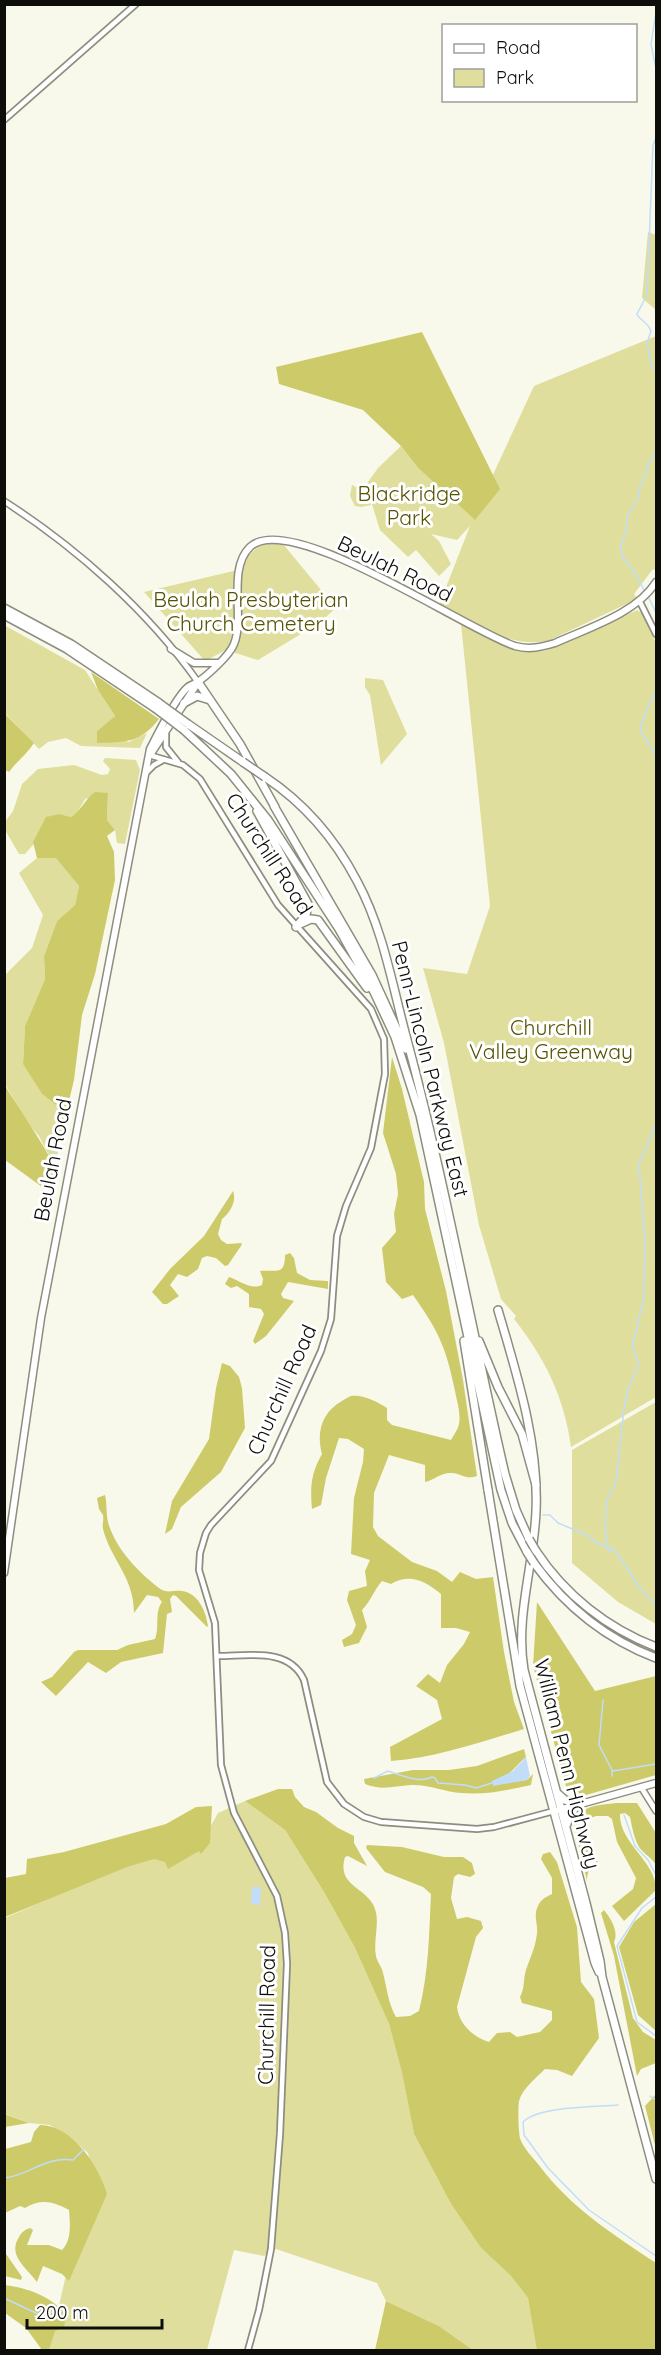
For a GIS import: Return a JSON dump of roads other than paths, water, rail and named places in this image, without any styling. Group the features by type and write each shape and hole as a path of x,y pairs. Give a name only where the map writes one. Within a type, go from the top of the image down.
{"highway":[{"name":"Penn-Lincoln Parkway East","path":"4,608 64,639 186,727 265,777 291,797 316,822 342,855 358,882 378,931 428,1113 509,1487 516,1510 536,1551 558,1580 588,1608 612,1625 654,1646"},
{"name":"Penn-Lincoln Parkway East","path":"4,615 60,644 157,706"},
{"path":"198,682 249,759 339,929"},
{"path":"184,703 197,696 212,702"},
{"name":"Penn-Lincoln Parkway East","path":"186,727 247,792 268,820 339,929 381,1007 400,1053 420,1115 501,1490 512,1523 534,1563 558,1593 590,1622 625,1644 657,1658"},
{"path":"247,792 308,904 306,915 296,927"},
{"path":"274,806 376,982 418,1081"},
{"path":"296,927 311,919 318,920 381,1007"},
{"name":"William Penn Highway","path":"459,1300 466,1360 520,1686 557,1810 595,1963 602,1977"},
{"path":"498,1310 524,1405 536,1485"},
{"path":"476,1336 522,1434 536,1485"},
{"name":"William Penn Highway","path":"536,1485 535,1530 522,1622 521,1646 527,1682 556,1792 557,1810 566,1829 600,1961 602,1977 657,2179"},
{"path":"556,1792 568,1802 578,1804 569,1815 566,1829"}],"main road":[{"path":"4,501 39,524 128,602 198,682"},
{"name":"Beulah Road","path":"149,755 154,751 198,682 231,650 237,637 242,559 249,547 265,540 287,541 325,552 485,632 523,647 542,647 555,643 642,601 657,582"},
{"path":"171,649 197,664 219,663"},
{"name":"Beulah Road","path":"4,1574 40,1318 150,749 164,722 188,687 198,682"},
{"path":"557,1810 657,1783"},
{"path":"641,1787 657,1811"}],"street":[{"path":"4,120 136,4"},
{"path":"642,601 657,634"},
{"path":"166,730 165,741 168,750 183,765"},
{"name":"Churchill Road","path":"149,755 183,765 204,783 263,883 296,927 373,1013 384,1040 385,1074 371,1148 340,1221 336,1246 332,1315 321,1351 271,1461 211,1525 200,1553 199,1570 215,1623 221,1765 234,1813 277,1896 285,1933 287,1964 280,2134 271,2249 259,2310 248,2350"},
{"path":"145,775 154,765 165,759"},
{"path":"218,1656 276,1656 294,1665 303,1680 327,1782 344,1804 364,1817 381,1822 477,1829 494,1827 557,1810"}],"water":[{"path":"526,1757 530,1776 527,1780 493,1786 492,1781 513,1771"},
{"path":"252,1887 261,1887 260,1905 251,1904"}],"waterway":[{"path":"656,12 651,44 656,69"},
{"path":"656,138 653,145 647,295 637,314 651,331 647,343 652,367 656,371"},
{"path":"645,592 635,573 622,556 621,545 626,531 627,517 639,496 639,489 647,467 656,450"},
{"path":"648,596 656,613"},
{"path":"656,690 640,726 656,755"},
{"path":"609,1552 605,1526 607,1500 616,1482 628,1389 639,1364 633,1349 644,1298 645,1244 639,1164 656,1123"},
{"path":"53,1157 61,1134"},
{"path":"543,1515 550,1515 558,1523 587,1535 609,1549"},
{"path":"609,1549 614,1549 639,1587 656,1605"},
{"path":"603,1700 599,1745 612,1770 612,1776"},
{"path":"613,1771 656,1764"},
{"path":"374,1778 388,1771 410,1778 422,1780 432,1777 438,1783 476,1788 492,1783"},
{"path":"624,1815 635,1846 648,1860 656,1875"},
{"path":"656,1897 642,1908 617,1946 637,2022 656,2036"},
{"path":"650,2096 656,2098"},
{"path":"618,2105 568,2108 541,2113 523,2122 524,2135 548,2168 589,2210 656,2256"},
{"path":"4,2178 21,2174 45,2163 73,2160 84,2149"},
{"path":"4,2298 38,2314 62,2311"}],"park label":[{"name":"Blackridge Park","path":"409,506"},
{"name":"Beulah Presbyterian Church Cemetery","path":"251,612"},
{"name":"Churchill Valley Greenway","path":"551,1040"}]}
